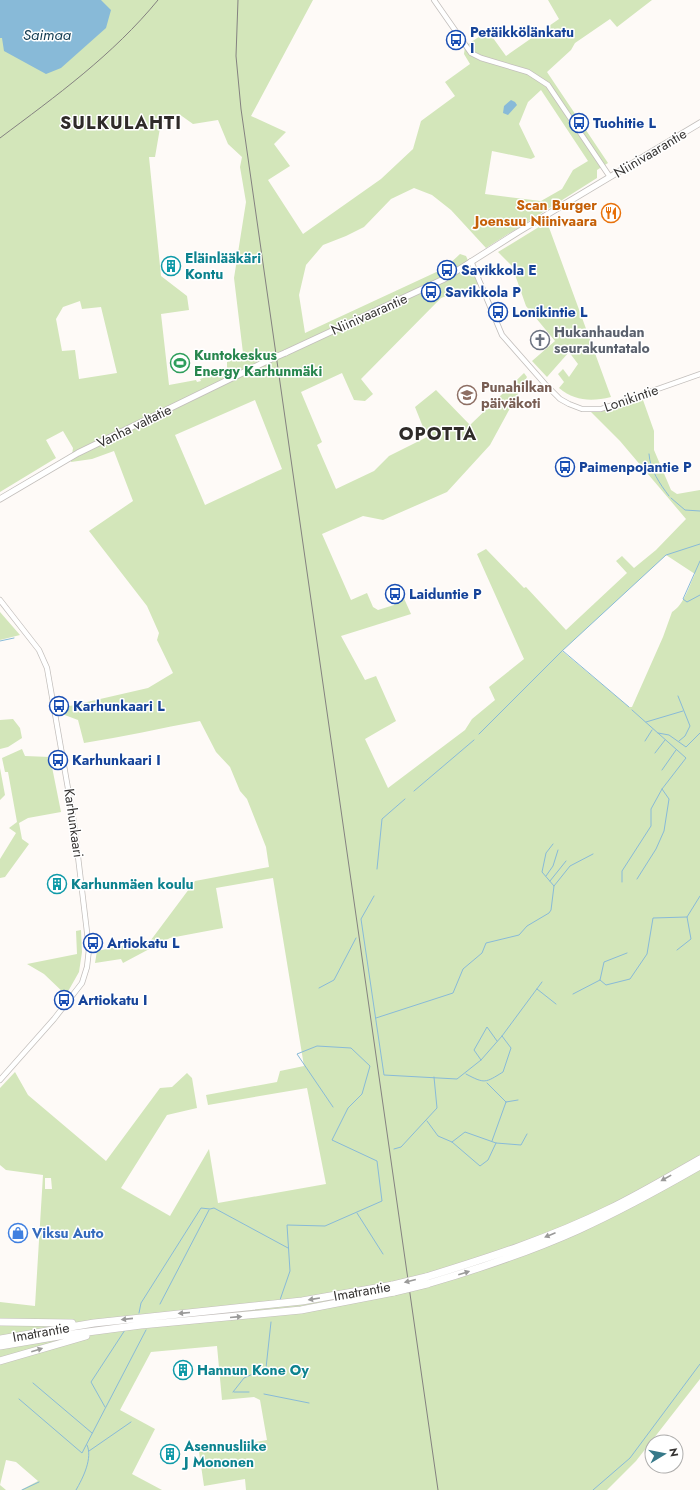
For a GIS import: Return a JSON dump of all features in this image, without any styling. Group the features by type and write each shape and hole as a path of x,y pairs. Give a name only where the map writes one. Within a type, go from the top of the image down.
{"highway":[{"name":"Imatrantie","path":"426,1281 509,1251 576,1224 637,1194 700,1159"},
{"name":"Imatrantie","path":"0,1346 117,1328 301,1310 474,1270 566,1236 640,1200 700,1166"},
{"name":"Imatrantie","path":"0,1339 94,1323 294,1302 394,1289"},
{"path":"0,1322 94,1323"},
{"path":"0,1361 117,1328"}],"main road":[{"name":"Niinivaarantie","path":"285,353 427,288 700,123"},
{"name":"Vanha valtatie","path":"0,499 78,453 285,353"}],"street":[{"path":"435,0 471,53 481,58 528,72 548,85 610,177"},
{"name":"Lonikintie","path":"472,261 505,338 545,384 560,399 569,404 582,409 601,409 700,374"},
{"name":"Karhunkaari","path":"0,600 39,650 49,675 74,822 89,949 87,967 82,984 67,1004 0,1080"}],"green space":[{"path":"39,0 313,0 251,116 286,132 274,144 290,166 268,180 303,234 381,179 413,149 421,121 455,96 445,82 470,64 464,54 465,46 488,31 506,56 559,19 548,0 652,0 617,27 610,19 575,43 571,50 547,72 608,163 597,170 597,178 486,248 451,210 432,195 414,188 391,199 364,227 323,245 306,265 299,295 305,333 445,268 460,254 466,256 479,284 441,298 361,379 373,394 365,401 354,400 342,373 301,392 322,442 317,445 336,489 374,471 389,456 427,437 415,407 436,390 470,425 524,373 527,377 490,445 447,492 383,520 363,516 322,534 351,600 367,593 373,607 378,610 394,605 398,597 402,594 411,614 341,636 365,680 376,676 396,721 365,739 388,788 465,730 472,719 495,700 489,687 524,659 477,554 486,549 524,588 526,587 566,630 627,573 616,561 622,556 634,568 656,550 686,519 620,441 590,411 601,411 643,400 654,431 654,450 671,490 677,494 700,490 700,1379 657,1434 644,1434 644,1451 636,1461 607,1490 246,1490 245,1479 204,1486 199,1452 267,1440 260,1400 254,1397 222,1400 217,1346 151,1352 120,1410 155,1429 132,1474 162,1490 21,1490 38,1481 16,1462 6,1460 0,1485 0,1302 35,1306 43,1175 6,1170 0,1165 0,1088 15,1072 28,1095 106,1161 160,1088 172,1087 187,1073 192,1078 197,1108 167,1115 121,1188 170,1216 209,1149 218,1203 326,1184 307,1088 208,1105 206,1095 277,1082 280,1071 304,1066 273,878 216,888 223,928 170,938 123,963 121,959 95,963 97,951 151,940 195,881 269,867 266,847 247,799 240,791 230,767 216,752 200,721 84,743 78,720 62,714 61,708 148,688 173,673 157,640 159,633 147,606 89,531 133,501 114,451 92,459 71,462 73,448 63,431 46,440 56,458 0,492 0,5","holes":["541,90 588,161 573,170 562,189 541,201 485,194 492,151 531,159 535,157 519,124 528,102","179,114 193,124 218,120 228,144 242,157 240,167 246,202 234,278 243,353 227,362 227,369 200,379 201,381 197,382 196,380 169,385 161,314 189,310 187,296 161,276 149,157 155,157 160,128 167,116","80,301 82,309 101,307 117,373 79,379 75,350 62,351 56,319 63,307","255,400 282,469 205,505 175,435","666,555 695,574 680,605 672,612 663,637 632,707 629,707 562,651","45,1178 51,1178 52,1189 45,1189"]},
{"path":"547,222 611,397 597,400 577,398 559,388 564,382 558,374 563,369 569,377 578,364 569,352 547,377 532,361 555,341 526,306 512,266 498,252"},
{"path":"0,612 20,635 0,640"},
{"path":"13,719 20,728 22,738 8,747 0,749 0,720"},
{"path":"22,749 25,756 50,757 61,812 28,818 19,823 22,839 29,844 5,877 0,878 0,859 16,833 9,828 17,822 8,772 5,772 2,758"},
{"path":"0,768 5,795 0,800"},
{"path":"81,930 82,952 79,972 66,995 44,974 27,964 77,954 76,931"},
{"path":"0,1485 6,1490 0,1490"}],"water":[{"name":"Saimaa","path":"0,0 101,0 111,10 106,28 61,68 46,74 4,51 2,38 0,38"},
{"path":"511,100 517,105 508,115 503,113 504,106"}],"waterway":[{"path":"649,454 653,471 669,496"},
{"path":"671,498 685,510 700,511"},
{"path":"479,734 562,651 666,555 700,544"},
{"path":"700,561 683,599 687,602 700,595"},
{"path":"0,641 14,638"},
{"path":"563,651 629,707"},
{"path":"678,696 690,726 685,736 679,741"},
{"path":"622,882 622,871 651,826 651,809 662,789 686,758 632,710"},
{"path":"646,722 683,711"},
{"path":"645,741 652,730"},
{"path":"658,733 669,735 686,747 700,733"},
{"path":"414,791 474,740"},
{"path":"655,753 665,740"},
{"path":"662,770 676,750"},
{"path":"637,879 656,849 664,831 669,799 662,789"},
{"path":"377,869 382,819 405,799"},
{"path":"376,1018 453,993 463,969 482,953 486,943 519,935 527,926 549,913 551,910 554,886 542,872 546,853 553,844"},
{"path":"546,876 553,866 558,850"},
{"path":"554,886 570,866 593,854"},
{"path":"550,881 566,861"},
{"path":"374,896 361,919 384,1075 457,1079 481,1060 502,1036 542,982"},
{"path":"677,950 691,939 687,917 700,896"},
{"path":"600,980 606,985 630,979 647,954 653,918 687,917"},
{"path":"319,988 334,980 356,938"},
{"path":"573,994 600,980 604,962 627,953"},
{"path":"537,989 556,1004"},
{"path":"481,1060 474,1050 487,1027 497,1041"},
{"path":"466,1074 481,1081 485,1081 503,1072 511,1048 502,1036"},
{"path":"280,1300 290,1271 287,1225 325,1226 382,1201 377,1161 332,1140 348,1108 362,1094 370,1066 351,1048 317,1046 297,1054 333,1107"},
{"path":"394,1149 401,1147 437,1108 434,1077"},
{"path":"487,1083 506,1102"},
{"path":"506,1102 518,1100"},
{"path":"492,1141 506,1102"},
{"path":"427,1121 438,1136 452,1142 480,1166 488,1160 496,1143"},
{"path":"452,1142 465,1132 496,1143 521,1145 527,1134"},
{"path":"139,1313 141,1303 201,1208 214,1208 288,1248"},
{"path":"160,1304 209,1210"},
{"path":"357,1213 383,1254"},
{"path":"233,1392 244,1378 266,1368 271,1322"},
{"path":"105,1407 91,1382 125,1330"},
{"path":"19,1399 82,1453 146,1330"},
{"path":"593,1490 630,1458 700,1364"},
{"path":"33,1383 92,1433"},
{"path":"234,1392 249,1392"},
{"path":"264,1394 309,1403"},
{"path":"89,1451 131,1422"},
{"path":"76,1490 88,1462 89,1450 87,1445"},
{"path":"22,1490 39,1482"}],"railway":[{"path":"0,138 63,90 103,57 141,20 158,0"},
{"path":"238,0 236,56 241,109 438,1490"}],"place":[{"name":"Petäikkölänkatu I","path":"456,40"},
{"name":"Tuohitie L","path":"579,123"},
{"name":"Scan Burger Joensuu Niinivaara","path":"611,213"},
{"name":"Eläinlääkäri Kontu","path":"171,266"},
{"name":"Savikkola E","path":"447,270"},
{"name":"Savikkola P","path":"431,292"},
{"name":"Lonikintie L","path":"498,312"},
{"name":"Hukanhaudan seurakuntatalo","path":"540,340"},
{"name":"Kuntokeskus Energy Karhunmäki","path":"180,363"},
{"name":"Punahilkan päiväkoti","path":"467,395"},
{"name":"Paimenpojantie P","path":"565,467"},
{"name":"Laiduntie P","path":"395,594"},
{"name":"Karhunkaari L","path":"59,706"},
{"name":"Karhunkaari I","path":"58,760"},
{"name":"Karhunmäen koulu","path":"57,884"},
{"name":"Artiokatu L","path":"93,943"},
{"name":"Artiokatu I","path":"64,1000"},
{"name":"Viksu Auto","path":"18,1233"},
{"name":"Hannun Kone Oy","path":"183,1370"},
{"name":"Asennusliike J Mononen","path":"170,1454"}],"district":[{"name":"SULKULAHTI","path":"121,123"},
{"name":"OPOTTA","path":"438,434"}]}
